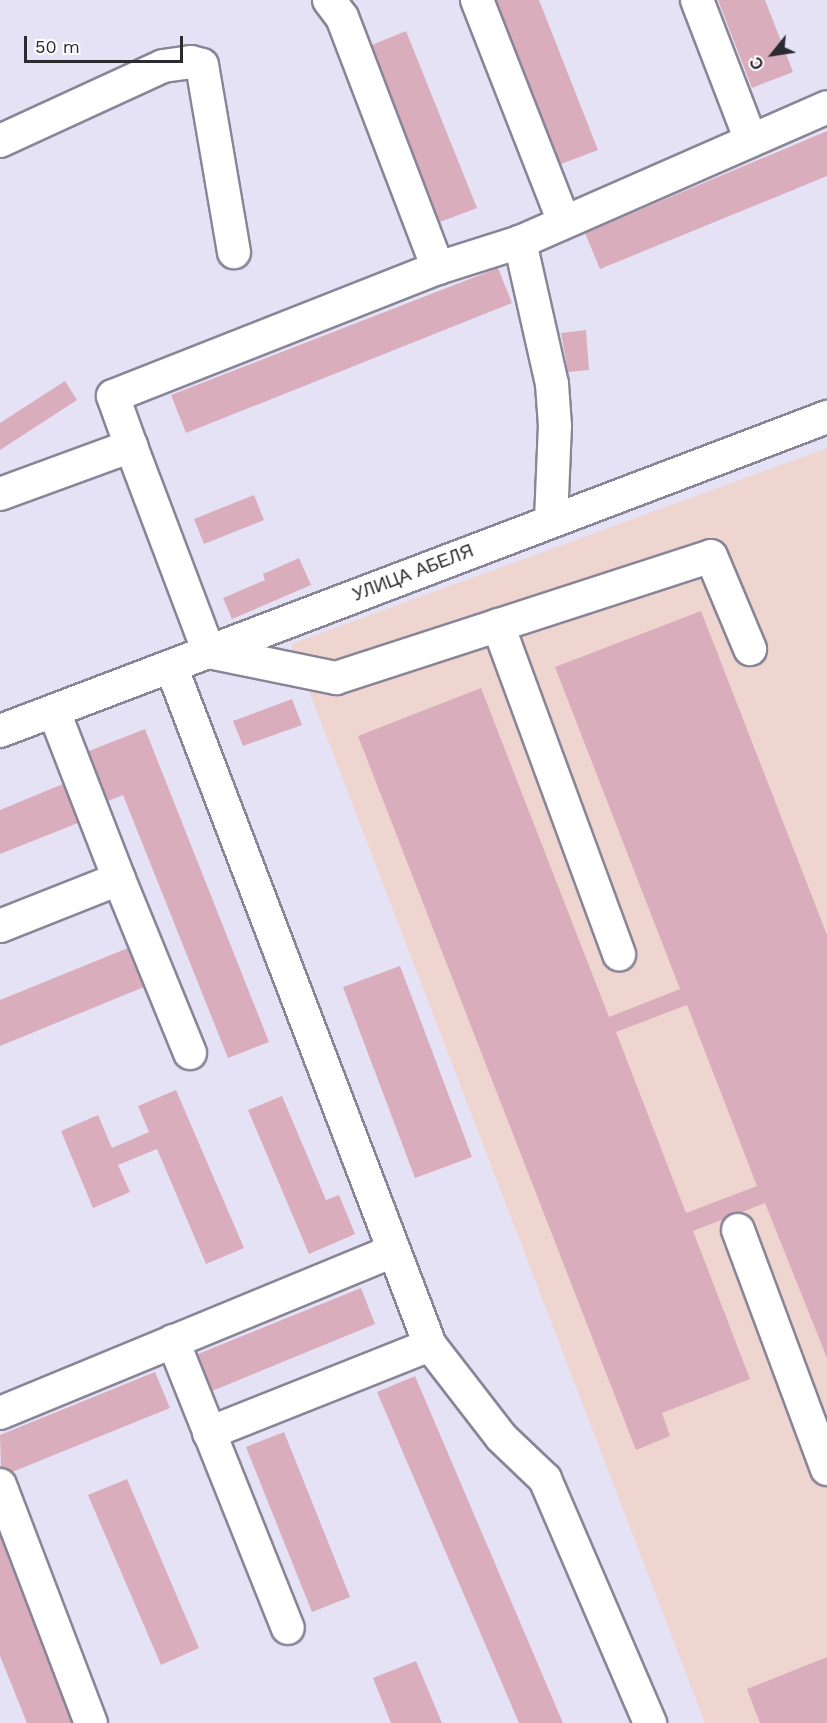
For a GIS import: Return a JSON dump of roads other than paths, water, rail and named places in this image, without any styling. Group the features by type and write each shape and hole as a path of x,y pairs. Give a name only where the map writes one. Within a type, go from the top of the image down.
{"street":[{"path":"329,0 342,17 438,268"},
{"path":"477,0 564,222"},
{"path":"697,0 750,138"},
{"path":"0,141 163,66 191,62 202,65 234,252"},
{"path":"750,649 711,556 336,678 208,652 113,396 438,268 520,242 750,138 827,107"},
{"path":"520,242 552,384 555,426 551,520"},
{"name":"УЛИЦА АБЕЛЯ","path":"0,731 827,417"},
{"path":"0,494 131,446"},
{"path":"498,625 619,954"},
{"path":"171,666 430,1345 501,1437 545,1479 650,1723"},
{"path":"54,711 190,1053"},
{"path":"0,926 119,879"},
{"path":"738,1230 827,1469"},
{"path":"0,1413 394,1251"},
{"path":"173,1341 288,1628"},
{"path":"209,1433 430,1345"},
{"path":"2,1496 91,1723"}]}
